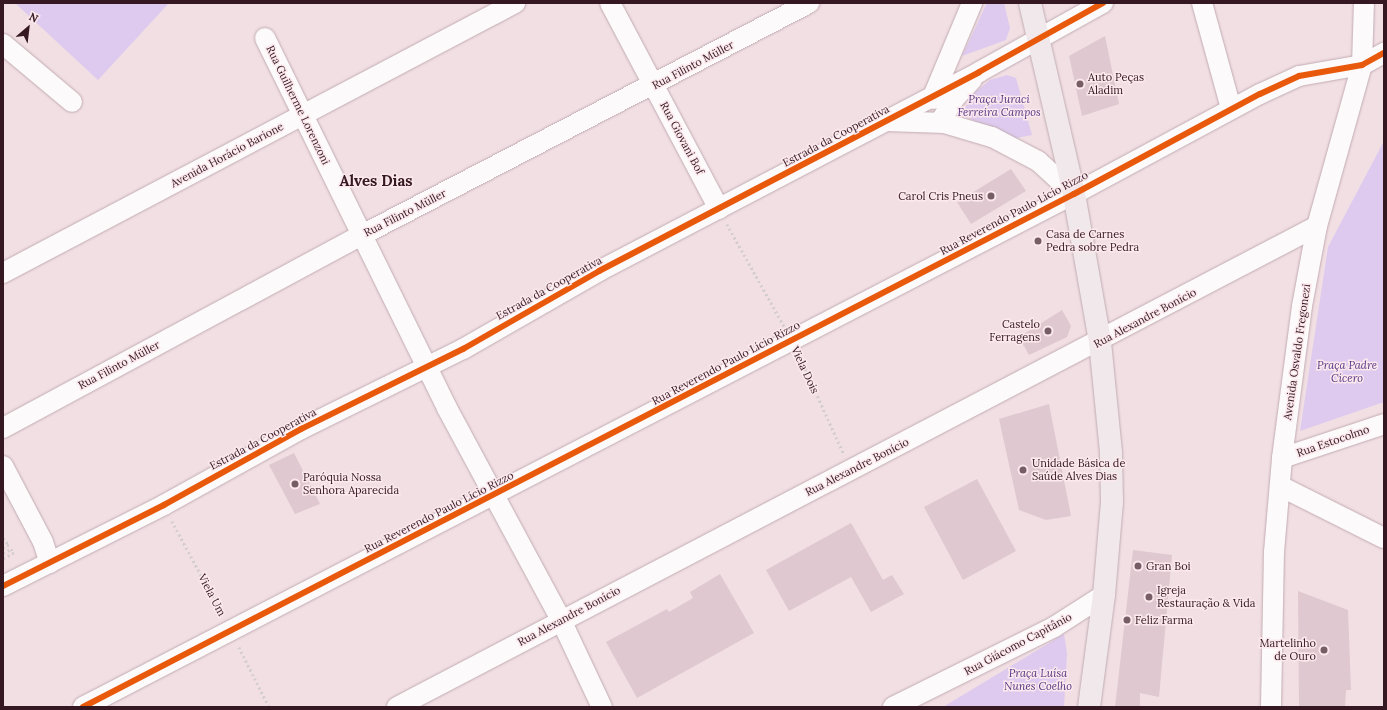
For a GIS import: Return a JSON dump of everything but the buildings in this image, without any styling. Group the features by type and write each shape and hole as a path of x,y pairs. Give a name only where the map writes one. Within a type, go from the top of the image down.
{"main road":[{"path":"1030,3 1074,194 1100,342 1111,453 1112,502 1104,595 1089,707"}],"street":[{"name":"Avenida Horácio Barione","path":"3,273 515,3"},
{"name":"Rua Giovani Bof","path":"610,3 719,209"},
{"name":"Rua Filinto Müller","path":"3,428 362,235 654,86 809,3"},
{"path":"972,3 934,94 936,110 943,121 992,137 1038,161 1074,194"},
{"name":"Estrada da Cooperativa","path":"3,586 164,505 301,429 427,365 887,121 1103,3"},
{"path":"1202,3 1231,108"},
{"name":"Avenida Osvaldo Fregonezi","path":"1271,707 1272,589 1282,458 1302,306 1316,226 1362,65 1364,3"},
{"name":"Rua Guilherme Lorenzoni","path":"265,38 447,408 495,495 560,620 602,707"},
{"path":"3,44 72,102"},
{"name":"Rua Reverendo Paulo Lício Rizzo","path":"83,707 1074,194 1231,108 1299,76 1362,65 1384,53"},
{"name":"Estrada da Cooperativa","path":"887,121 943,121 954,100 979,72"},
{"name":"Rua Alexandre Bonício","path":"397,707 560,620 1100,342 1316,226"},
{"name":"Rua Estocolmo","path":"1282,458 1384,424"},
{"path":"3,466 44,542 50,563"},
{"path":"1280,486 1384,538"},
{"name":"Rua Giácomo Capitânio","path":"893,707 1054,627 1104,595"},
{"path":"919,707 930,689"}],"path":[{"path":"3,538 9,545 3,548"},
{"path":"3,553 11,549 14,554 3,559"}],"green space":[{"path":"15,3 169,3 98,80"},
{"path":"987,3 1004,3 1010,28 1006,40 962,56"},
{"name":"Praça Juraci Ferreira Campos","path":"1007,75 1016,78 1032,135 1008,140 962,114 972,95 990,80"},
{"name":"Praça Padre Cícero","path":"1384,141 1384,402 1300,431 1328,247"},
{"name":"Praça Luísa Nunes Coelho","path":"1064,634 1067,653 1064,707 943,707"}],"cycle path":[{"path":"3,586 164,505 301,429 463,349 599,271 979,72 1103,3"},
{"name":"Viela Dois","path":"83,707 1074,194 1260,94 1299,76 1362,65 1384,53"}],"place":[{"name":"Auto Peças Aladim","path":"1080,84"},
{"name":"Carol Cris Pneus","path":"991,196"},
{"name":"Casa de Carnes Pedra sobre Pedra","path":"1038,241"},
{"name":"Castelo Ferragens","path":"1048,331"},
{"name":"Unidade Básica de Saúde Alves Dias","path":"1023,470"},
{"name":"Paróquia Nossa Senhora Aparecida","path":"295,484"},
{"name":"Gran Boi","path":"1138,566"},
{"name":"Igreja Restauração & Vida","path":"1149,597"},
{"name":"Feliz Farma","path":"1127,620"},
{"name":"Martelinho de Ouro","path":"1324,650"}],"district":[{"name":"Alves Dias","path":"376,181"}]}
